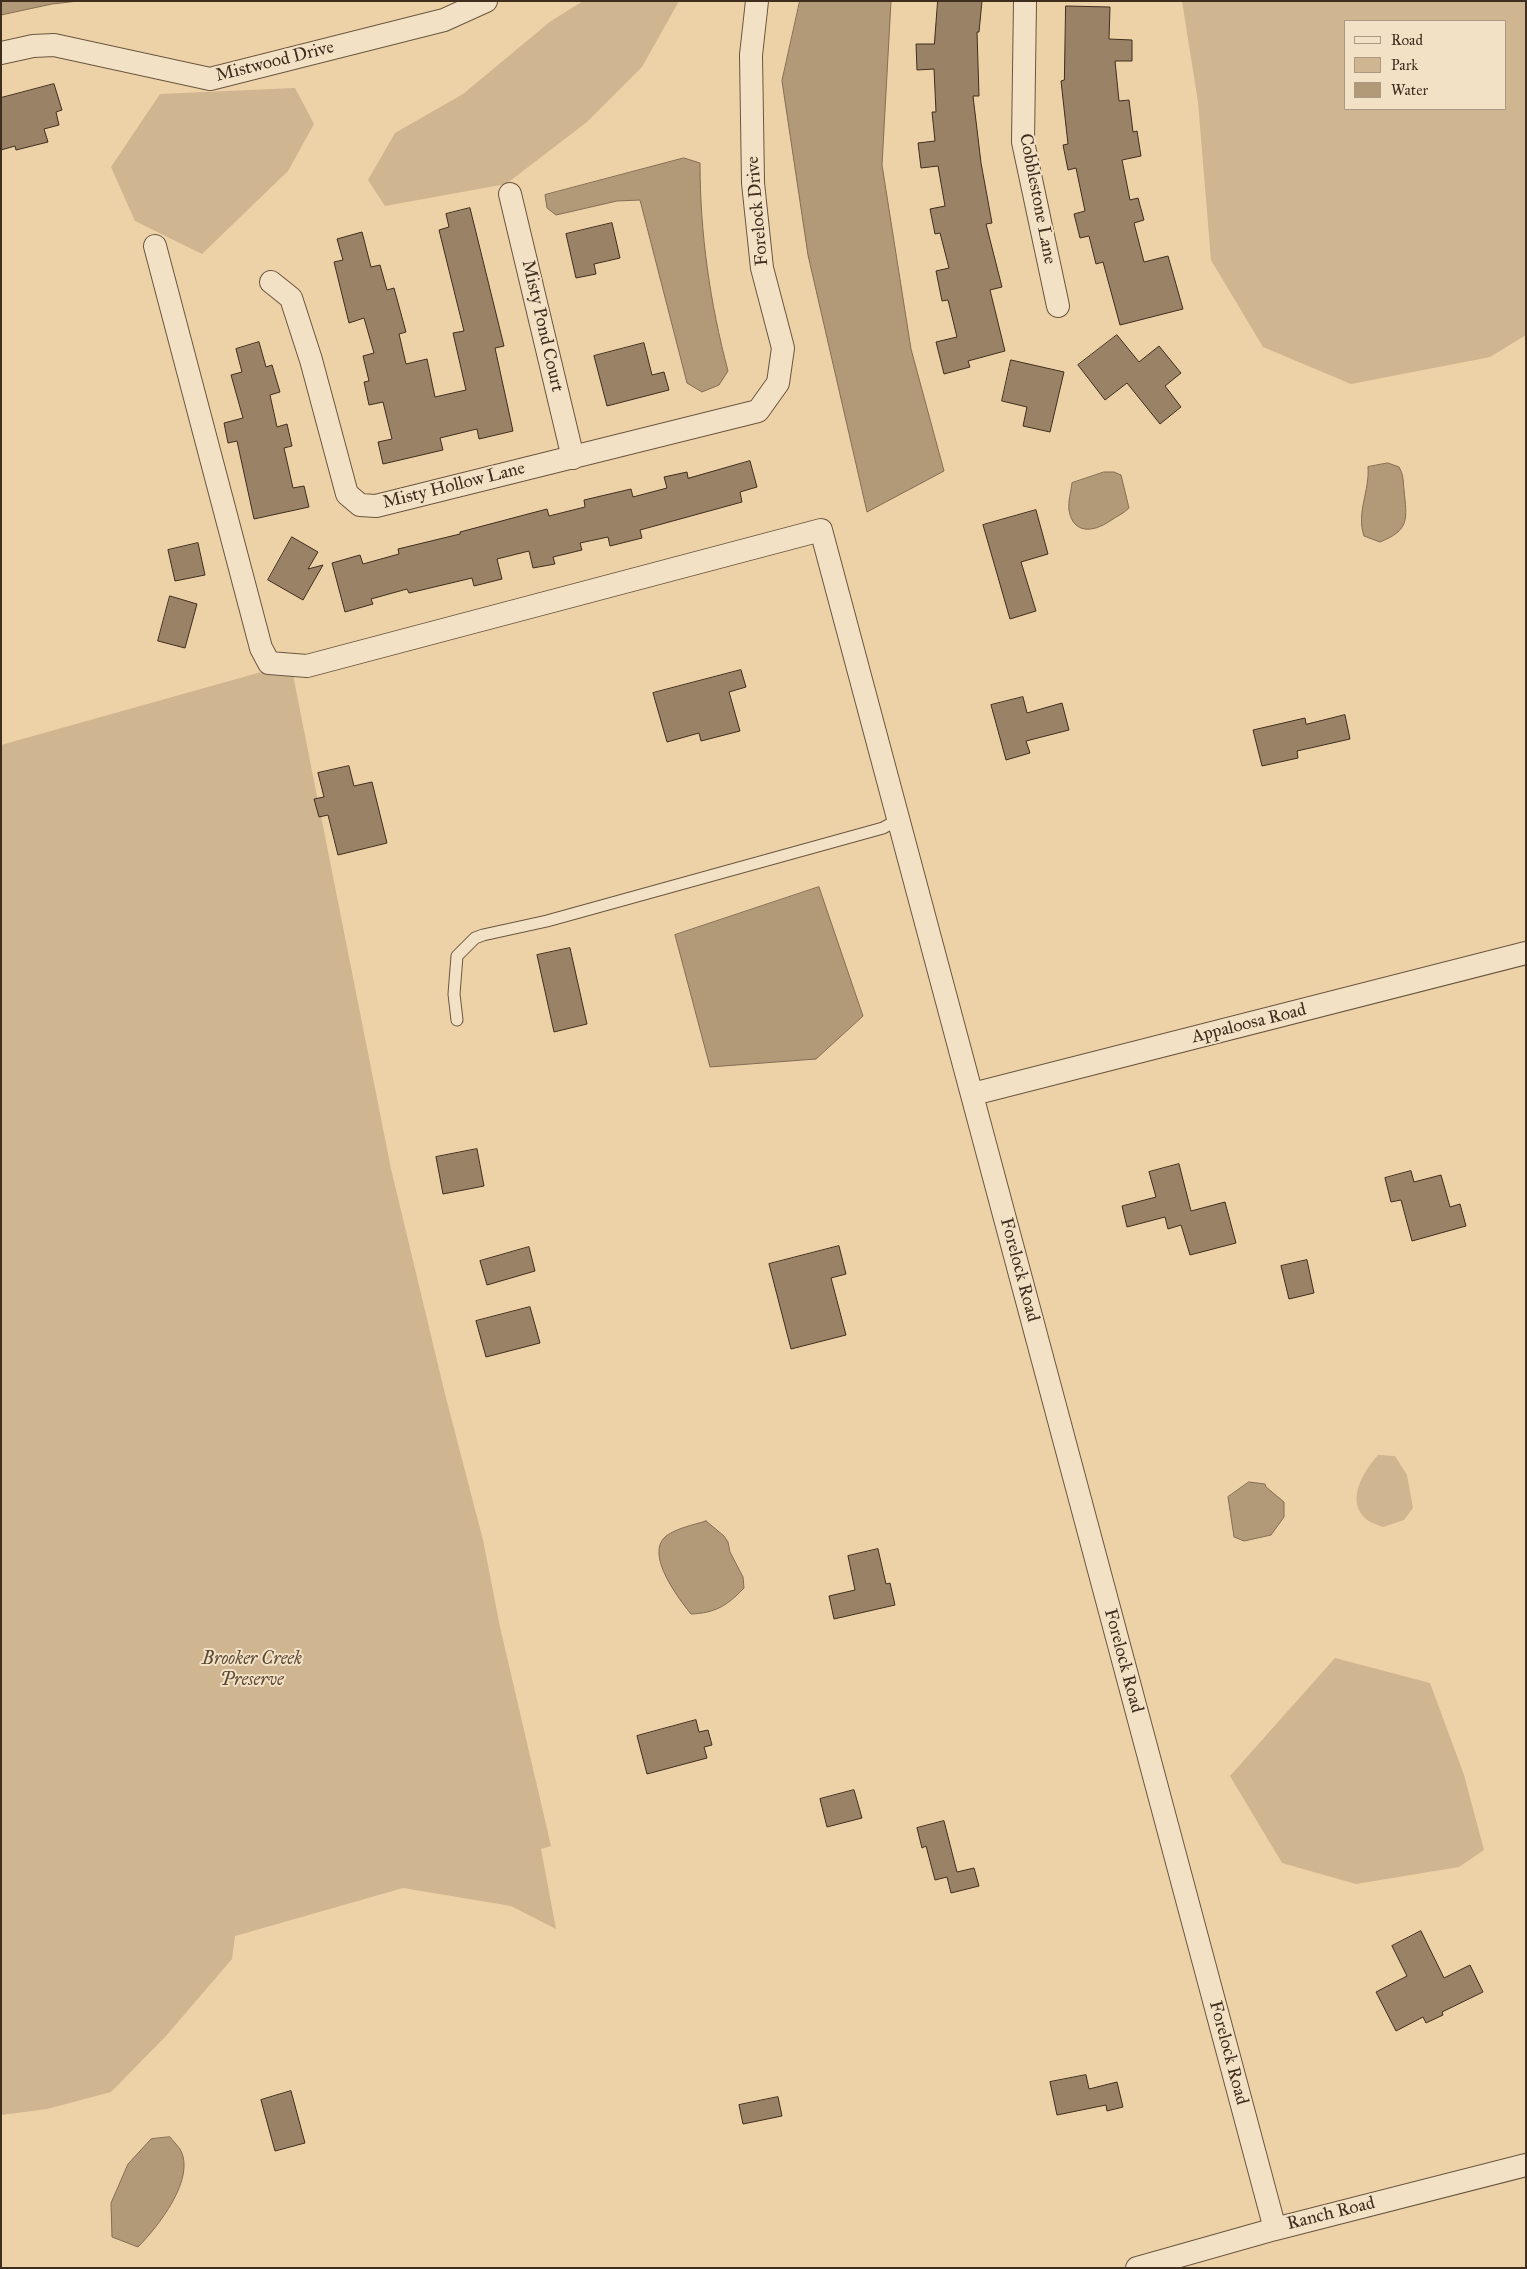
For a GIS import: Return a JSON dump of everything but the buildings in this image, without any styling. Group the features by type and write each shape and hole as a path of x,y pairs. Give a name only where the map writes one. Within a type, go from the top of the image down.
{"street":[{"name":"Mistwood Drive","path":"1,53 33,46 54,45 210,79 444,20 486,1"},
{"name":"Forelock Drive","path":"757,1 751,56 753,183 762,268 783,348 778,383 758,411"},
{"name":"Cobblestone Lane","path":"1025,1 1023,142 1058,306"},
{"name":"Misty Pond Court","path":"510,194 573,458"},
{"name":"Forelock Road","path":"155,246 261,648 269,663 307,666 821,530 1275,2229"},
{"name":"Misty Hollow Lane","path":"271,282 291,298 312,360 347,494 360,505 376,506 758,411"},
{"name":"Appaloosa Road","path":"972,1094 1526,953"},
{"name":"Ranch Road","path":"1137,2268 1275,2229 1526,2165"}],"lane":[{"path":"457,1020 454,994 457,956 475,938 492,932 547,922 883,828 899,819"}],"green space":[{"path":"583,1 679,1 642,67 587,122 506,184 385,206 368,180 395,133 463,94 551,21"},
{"path":"1182,1 1526,1 1526,335 1490,357 1351,384 1263,347 1211,260 1198,102"},
{"path":"295,88 314,124 288,171 202,254 135,221 111,167 160,94"},
{"name":"Brooker Creek Preserve","path":"265,671 293,675 391,1169 445,1394 483,1540 500,1627 551,1846 541,1849 556,1929 511,1906 403,1888 235,1936 232,1959 165,2037 111,2092 47,2109 1,2115 1,745"},
{"path":"1378,1455 1395,1456 1407,1475 1413,1508 1404,1520 1383,1527 1366,1519 1359,1510 1357,1502 1359,1485"},
{"path":"1335,1658 1430,1683 1464,1775 1484,1850 1459,1867 1356,1884 1282,1863 1230,1776"}],"water":[{"path":"1,1 78,1 52,4 1,15"},
{"path":"800,1 891,1 882,165 911,349 944,471 867,512 808,255 782,81"},
{"path":"684,158 700,163 700,189 707,268 716,320 728,371 719,385 702,392 687,383 640,200 617,201 556,215 547,208 545,195"},
{"path":"1388,463 1399,467 1402,473 1406,516 1402,528 1397,533 1380,542 1364,536 1362,510 1368,467"},
{"path":"1104,472 1114,472 1121,475 1129,508 1104,525 1085,529 1075,524 1071,518 1069,500 1072,483"},
{"path":"819,887 863,1016 816,1059 710,1067 675,935"},
{"path":"1249,1482 1265,1484 1284,1502 1284,1517 1271,1535 1244,1541 1234,1537 1228,1497"},
{"path":"706,1521 724,1536 728,1542 730,1552 743,1577 744,1588 732,1600 714,1610 691,1614 672,1587 661,1565 660,1544 666,1536 675,1531"},
{"path":"170,2137 180,2149 184,2161 179,2188 172,2202 155,2228 138,2247 112,2237 111,2203 128,2164 151,2139"}]}
